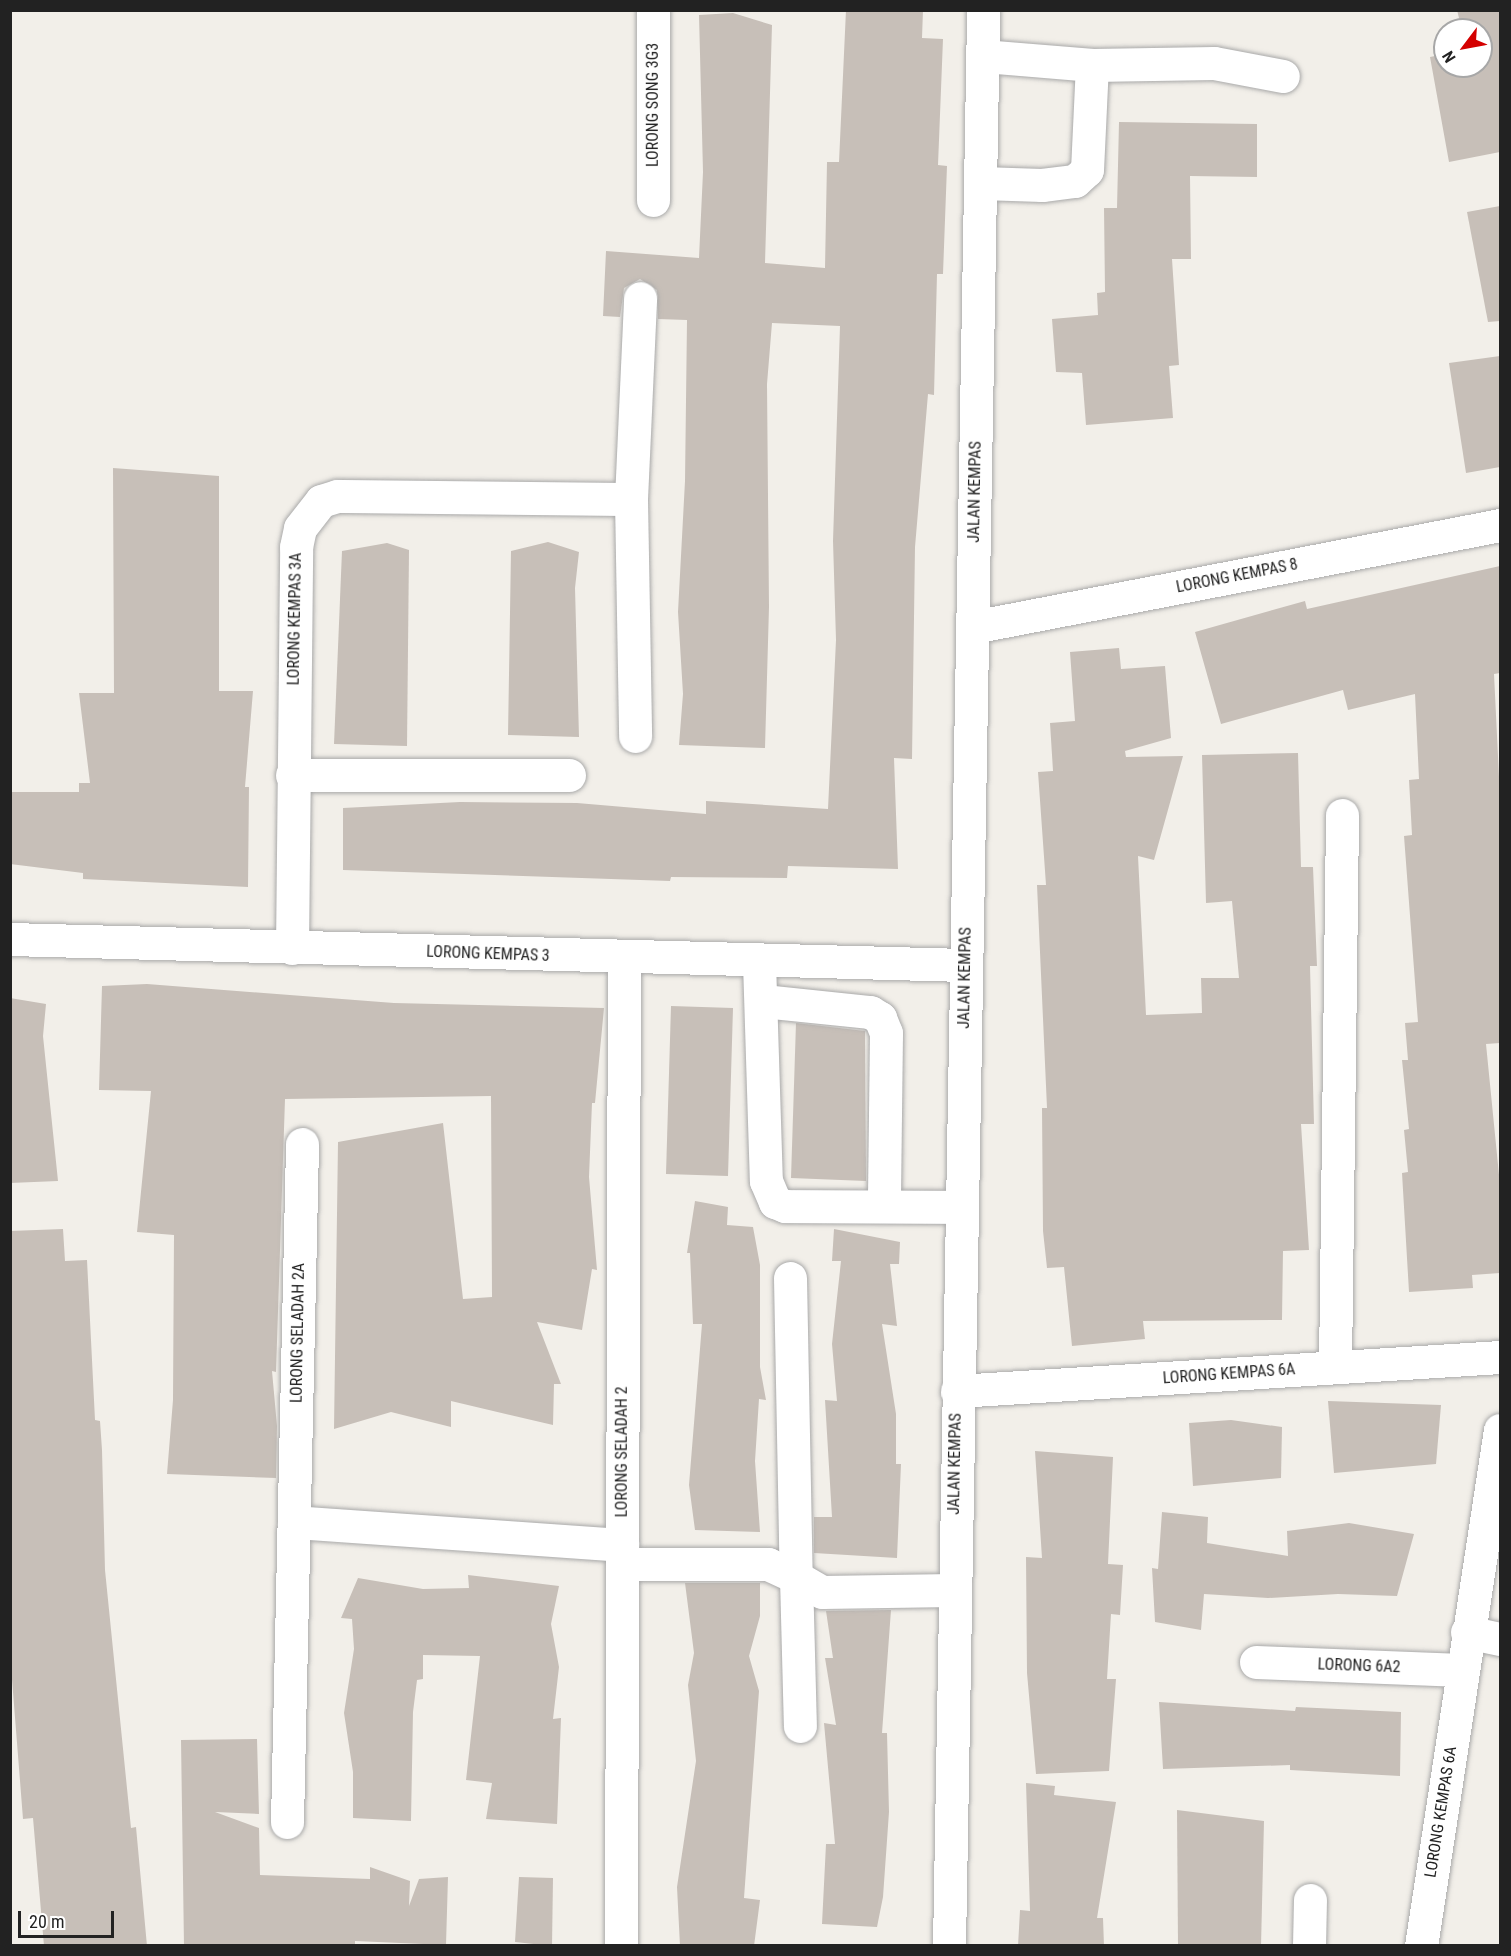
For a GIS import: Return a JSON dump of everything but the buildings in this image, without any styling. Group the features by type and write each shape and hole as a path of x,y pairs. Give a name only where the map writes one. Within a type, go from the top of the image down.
{"street":[{"name":"LORONG SONG 3G3","path":"652,200 653,10"},
{"name":"JALAN KEMPAS","path":"949,1946 953,1590 983,10"},
{"path":"983,56 1092,65 1214,63 1283,76"},
{"path":"981,183 1042,185 1075,181 1087,170 1092,65"},
{"path":"635,736 631,499 640,298"},
{"name":"LORONG KEMPAS 3A","path":"292,948 296,547 300,528 321,501 337,496 416,494 631,499"},
{"name":"LORONG KEMPAS 8","path":"973,627 1500,525"},
{"path":"292,775 569,776"},
{"path":"1335,1367 1342,815"},
{"name":"LORONG KEMPAS 3","path":"10,939 624,959 965,966"},
{"name":"LORONG SELADAH 2","path":"621,1946 624,959"},
{"path":"759,962 763,1001 766,1181 775,1202 785,1206 960,1207"},
{"path":"763,1001 870,1012 880,1018 886,1033 884,1205"},
{"name":"LORONG SELADAH 2A","path":"287,1822 302,1144"},
{"path":"790,1278 800,1726"},
{"name":"LORONG KEMPAS 6A","path":"957,1391 1500,1357"},
{"name":"LORONG KEMPAS 6A","path":"1421,1946 1467,1632 1500,1430"},
{"path":"294,1522 622,1554 768,1564 822,1592 953,1590"},
{"path":"1467,1632 1500,1639"},
{"name":"LORONG 6A2","path":"1256,1662 1462,1670"},
{"path":"1310,1900 1310,1946"}]}
